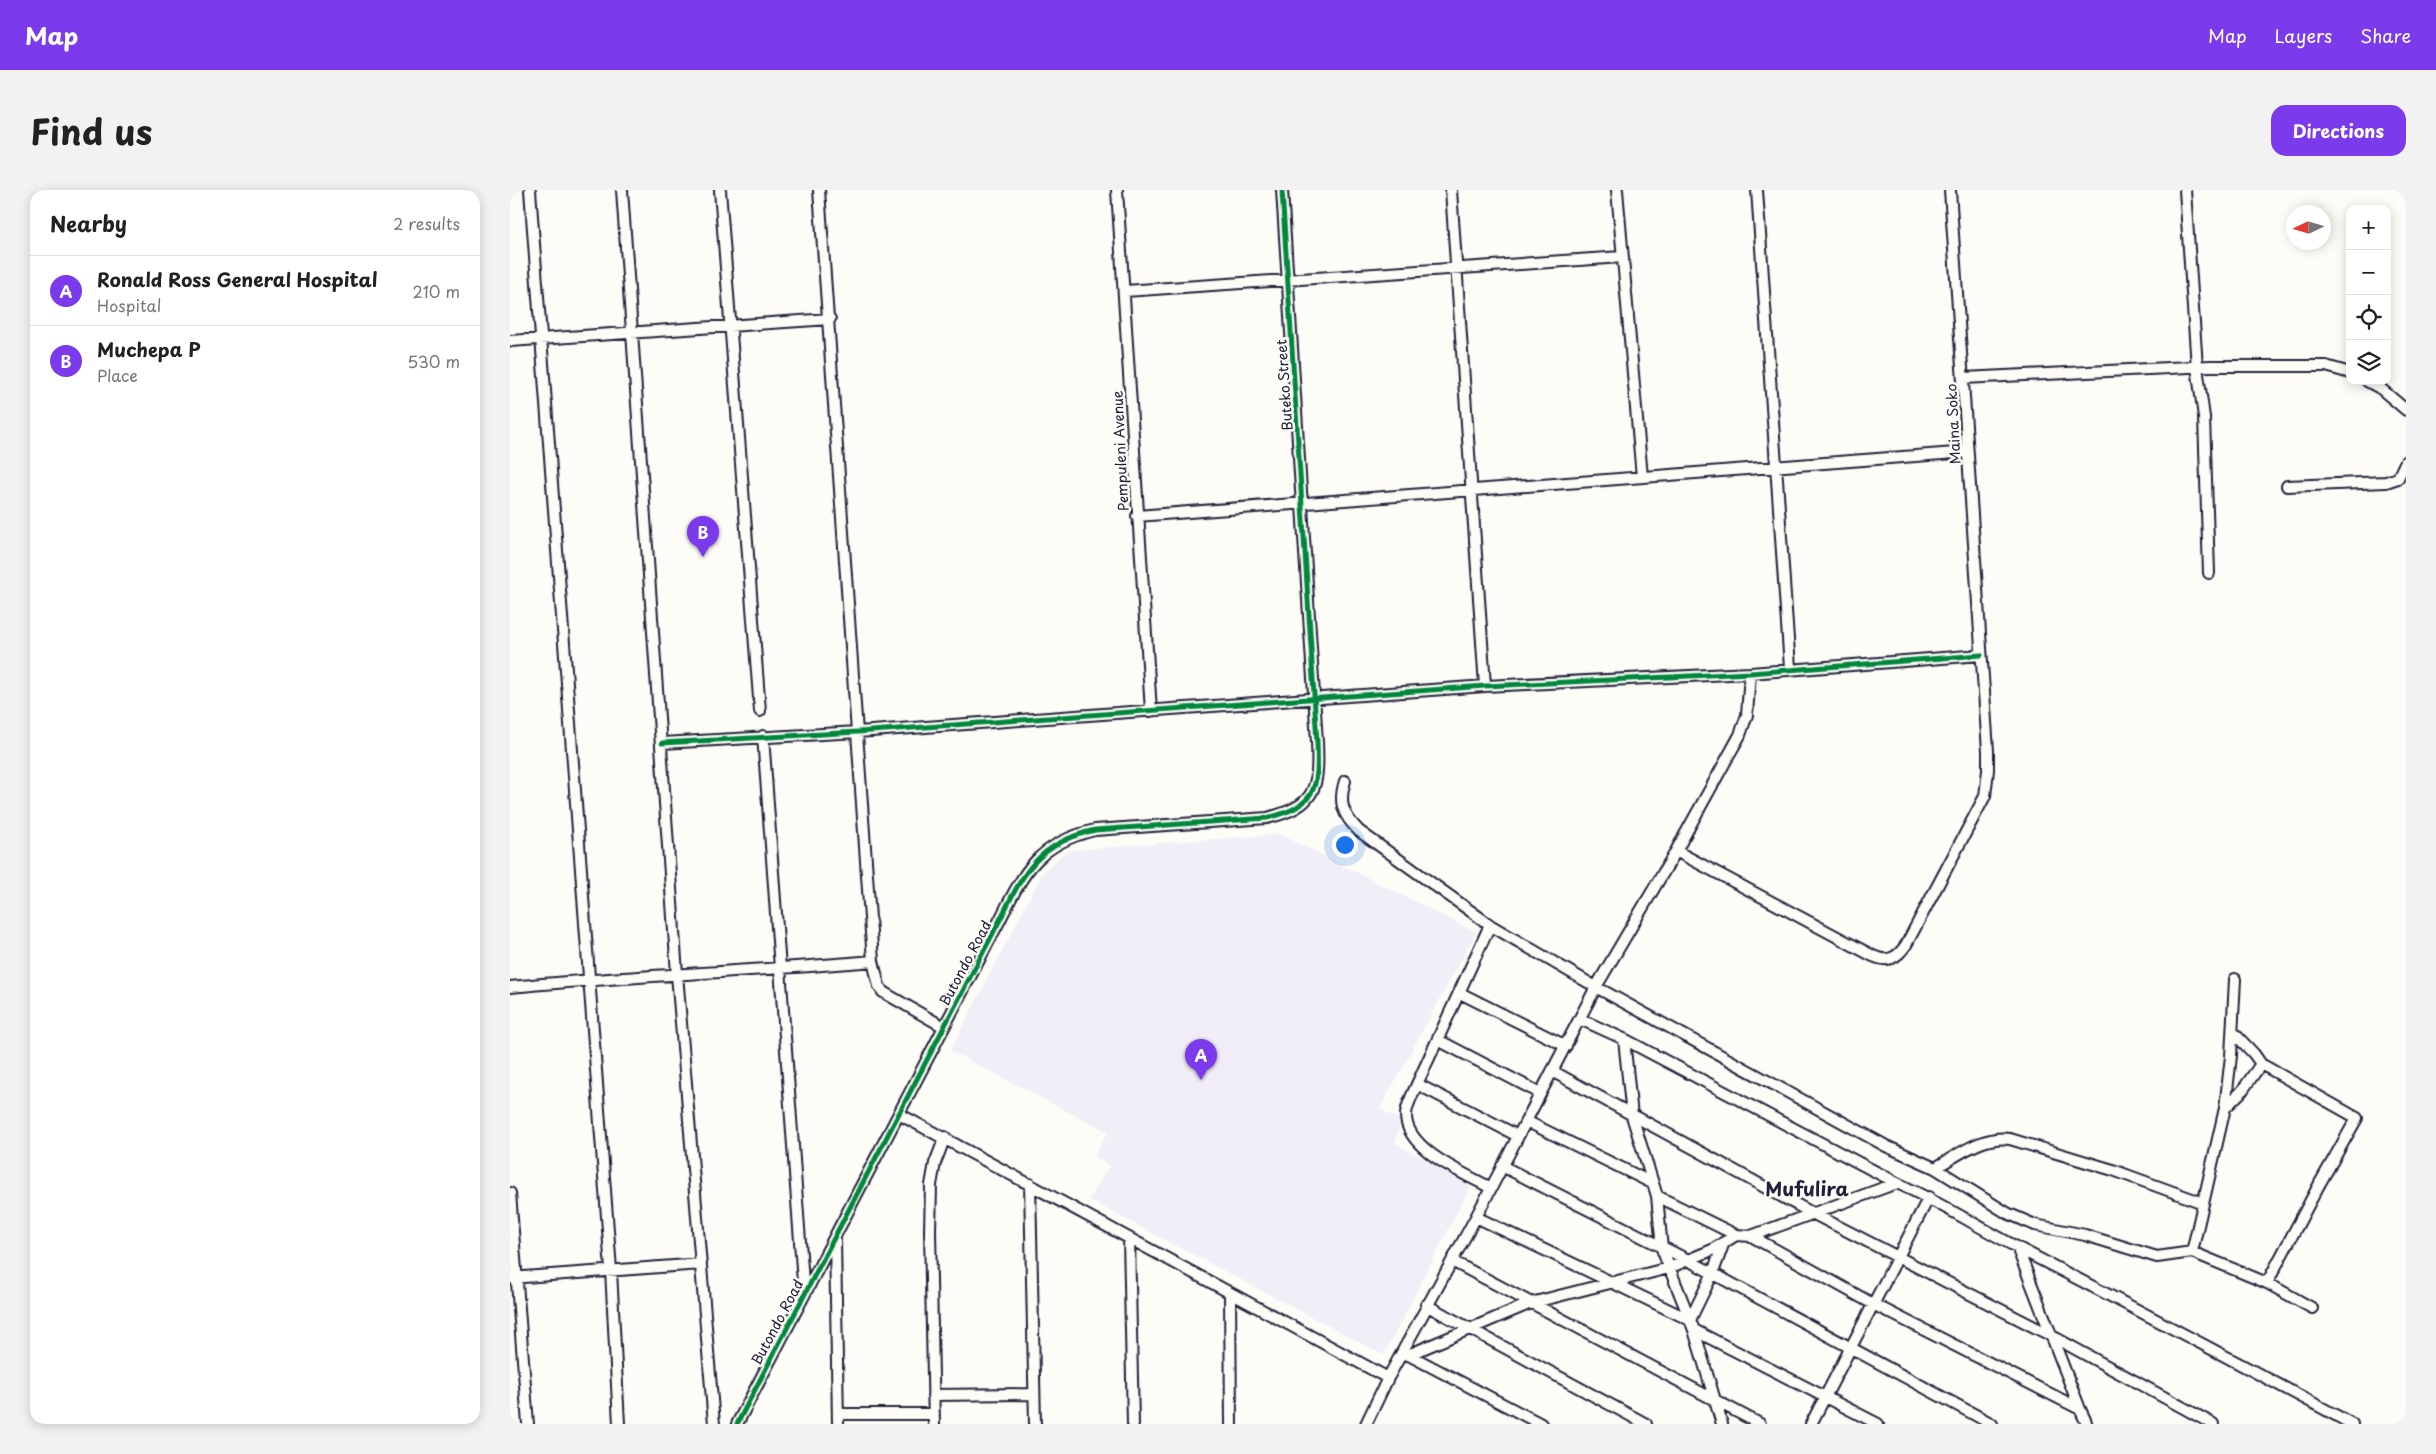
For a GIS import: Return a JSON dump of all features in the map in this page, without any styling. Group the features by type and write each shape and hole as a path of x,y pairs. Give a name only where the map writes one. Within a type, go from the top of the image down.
{"street":[{"path":"530,190 611,1270 619,1424"},
{"path":"622,190 677,974 714,1424"},
{"path":"720,190 760,711"},
{"path":"819,190 830,319 873,961 879,986 883,992 944,1027"},
{"name":"Pempuleni Avenue","path":"1117,190 1151,711"},
{"name":"Buteko Street","path":"1282,190 1304,503 1314,698"},
{"path":"1451,190 1485,686"},
{"path":"1617,190 1642,477"},
{"path":"1757,190 1790,668"},
{"name":"Maina Soko","path":"1676,851 1873,956 1886,960 1892,959 1906,945 1984,796 1988,770 1982,656 1950,190"},
{"path":"2185,190 2197,367 2205,426 2209,573"},
{"path":"1125,291 1289,278 1622,257"},
{"path":"510,341 830,319"},
{"path":"1964,378 2197,367 2326,366 2346,372"},
{"path":"2374,385 2406,410"},
{"path":"1137,516 1968,452"},
{"path":"2288,486 2386,482 2398,478 2406,461"},
{"path":"662,743 858,732 1485,686 1750,673 1790,668 1917,662 1982,656"},
{"path":"1366,1424 1388,1378 1405,1354 1426,1305 1476,1217 1596,987 1676,851 1740,735 1747,716 1750,673"},
{"name":"Butondo Road","path":"737,1424 944,1027 1026,873 1038,857 1059,841 1072,835 1095,830 1267,818 1288,813 1301,806 1312,792 1317,775 1314,698"},
{"path":"763,736 778,969 804,1296"},
{"path":"1345,781 1340,796 1342,810 1366,838 1424,875 1490,925 1596,987 1840,1122 1934,1168 2007,1213 2036,1225 2085,1235 2157,1257 2192,1252 2267,1283 2312,1308"},
{"path":"1490,925 1418,1084 1406,1114 1406,1121 1419,1144 1429,1153 1491,1188"},
{"path":"510,987 589,979 778,969 873,961"},
{"path":"2192,1252 2225,1108 2233,1032 2235,979"},
{"path":"1460,994 1566,1046"},
{"path":"1580,1019 1624,1039 1928,1198 2017,1247 2150,1314 2352,1424"},
{"path":"2233,1032 2254,1054 2260,1064 2357,1118 2267,1283"},
{"path":"1624,1039 1632,1116 1657,1196 1662,1249 1692,1325 1722,1424"},
{"path":"1438,1040 1540,1093"},
{"path":"2225,1108 2242,1091 2260,1064"},
{"path":"1552,1071 1812,1213 2050,1335 2213,1424"},
{"path":"1418,1084 1518,1136"},
{"path":"899,1114 1388,1378"},
{"path":"1526,1121 1652,1184"},
{"path":"1934,1168 1984,1141 1999,1137 2113,1170 2203,1203"},
{"path":"835,1236 838,1419 934,1419 931,1185 935,1163 945,1138"},
{"path":"1502,1166 1662,1249 1688,1260 1712,1275 1992,1424"},
{"path":"1657,1196 1736,1235 1751,1236 1898,1183"},
{"path":"1030,1184 1035,1424"},
{"path":"510,1193 513,1278 528,1424"},
{"path":"1811,1424 1928,1198"},
{"path":"1476,1217 1612,1282 1878,1424"},
{"path":"1405,1354 1531,1303 1669,1268 1736,1235"},
{"path":"1751,1236 1873,1304 2080,1409"},
{"path":"1129,1238 1133,1424"},
{"path":"1692,1325 1724,1242"},
{"path":"2017,1247 2050,1335 2087,1423"},
{"path":"1452,1261 1760,1424"},
{"path":"513,1278 701,1264"},
{"path":"1230,1294 1231,1424"},
{"path":"1426,1305 1554,1376 1646,1424"},
{"path":"1405,1354 1541,1424"},
{"path":"933,1394 1034,1394"}],"shaded area":[{"path":"1280,834 1476,932 1380,1109 1401,1120 1395,1143 1471,1185 1384,1355 1089,1200 1109,1166 1094,1156 1108,1132 950,1051 1043,872 1064,853 1073,850"}],"cycle path":[{"path":"737,1424 1010,900 1029,869 1055,845 1095,830 1267,818 1296,808 1305,801 1315,784 1317,742 1282,190"},
{"path":"662,743 858,732 1485,686 1750,673 1981,655"}],"place":[{"name":"Muchepa P","path":"703,557"},
{"name":"Ronald Ross General Hospital","path":"1201,1080"}],"district":[{"name":"Mufulira","path":"1807,1188"}]}
